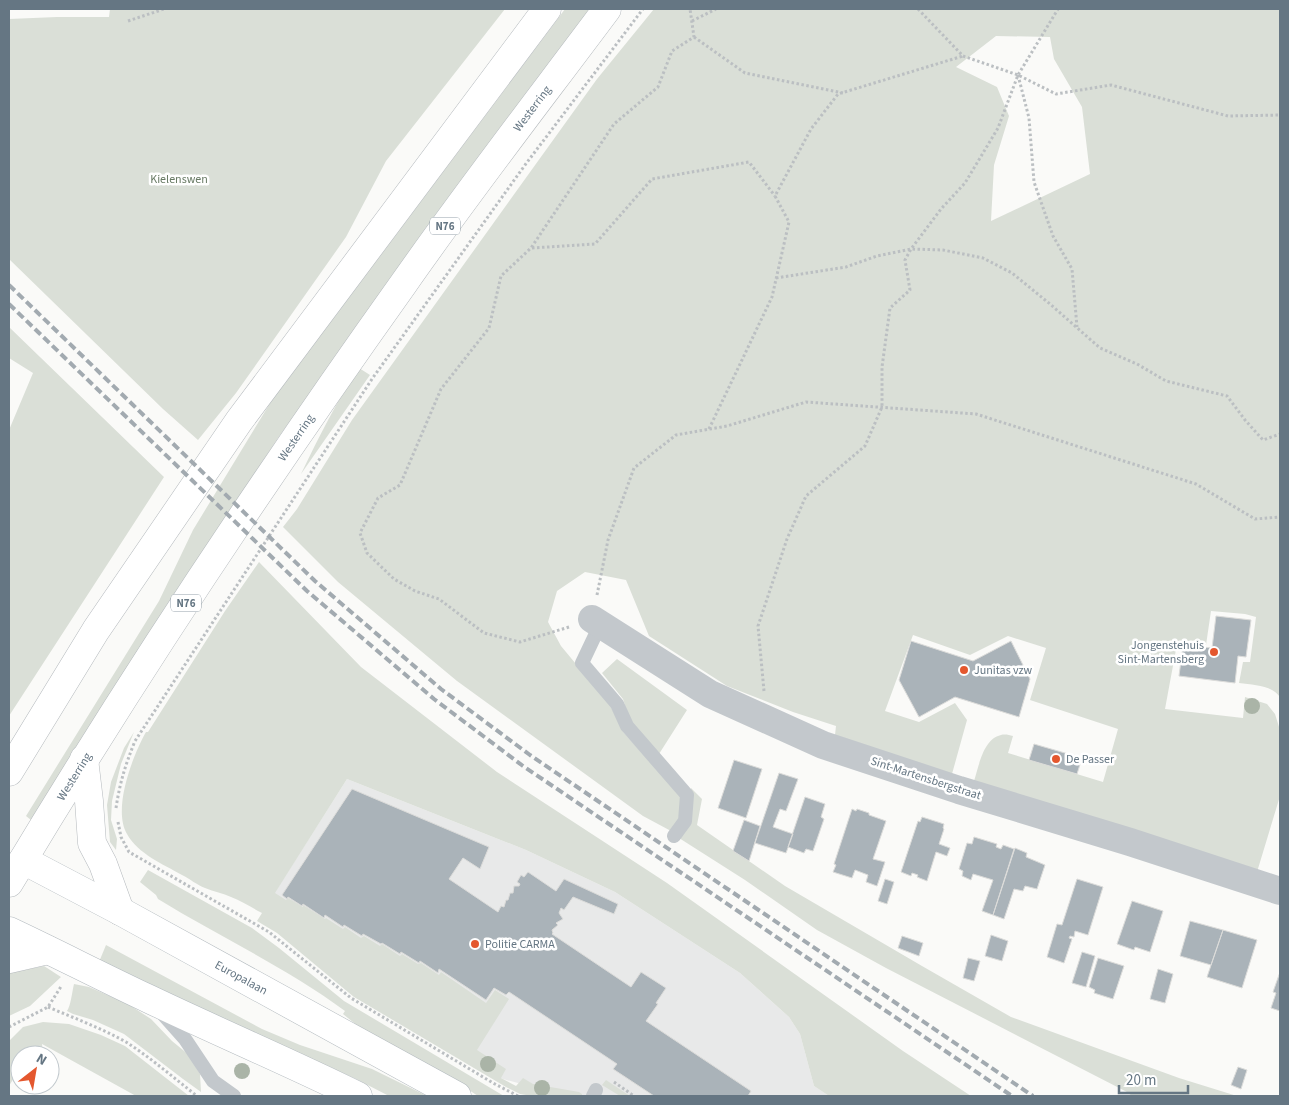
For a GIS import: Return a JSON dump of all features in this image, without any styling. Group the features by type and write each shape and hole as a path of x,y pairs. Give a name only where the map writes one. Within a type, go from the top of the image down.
{"main road":[{"path":"13,760 96,630 239,421 547,9"},
{"name":"Westerring","path":"9,883 84,759 294,440 405,280 607,9"},
{"path":"84,759 92,843 120,911"},
{"name":"Europalaan","path":"23,860 120,911 457,1096"},
{"path":"9,931 148,999 358,1096"},
{"path":"9,959 48,950"}],"street":[{"name":"Sint-Martensbergstraat","path":"596,622 710,694 823,745 1280,891"}],"lane":[{"path":"596,622 582,663 617,704 627,726 687,795 685,822 674,836"},
{"path":"148,999 185,1038 213,1081 230,1095"}],"path":[{"path":"128,21 164,9"},
{"path":"116,813 125,765 135,741 310,472 372,378 525,165 643,9"},
{"path":"690,9 694,37 745,73 844,93"},
{"path":"692,21 716,9"},
{"path":"918,9 963,56 1018,75 1056,94 1111,84 1228,116 1280,116"},
{"path":"767,720 758,626 787,539 806,496 865,446 882,407 882,367 890,308 910,290 905,260 941,209 970,176 998,128 1018,75 1058,9"},
{"path":"559,630 520,642 484,633 439,599 415,591 394,579 366,553 360,533 378,498 400,485 440,389 489,328 501,276 531,248 614,124 658,87 672,51 694,37"},
{"path":"776,196 811,130 838,94 963,56"},
{"path":"1018,75 1029,118 1034,182 1053,236 1072,269 1077,328"},
{"path":"531,248 595,244 652,179 749,162 776,196 789,222 772,297 708,429"},
{"path":"776,278 846,267 877,256 912,249 943,250 983,258 1012,273 1100,348 1137,364 1166,382 1227,396 1263,440 1280,434"},
{"path":"600,579 608,540 634,468 676,435 727,426 806,402 976,414 1196,484 1255,519 1280,517"},
{"path":"118,821 121,837 129,852 268,932 351,998 516,1096"},
{"path":"9,1026 48,1007 62,985"},
{"path":"48,1007 103,1030 140,1051 198,1096"},
{"path":"612,1081 634,1096"}],"shaded area":[{"path":"347,779 526,850 615,892 740,973 789,1017 800,1034 814,1086 829,1096 565,1096 503,1079 423,1031 270,900"}],"green space":[{"name":"Kielenswen","path":"110,9 505,9 386,161 346,237 236,393 198,440 163,409 9,259 9,19 109,17"},
{"path":"565,9 593,9 432,224 278,438 31,820 26,816 159,601 193,530 272,400"},
{"path":"654,9 1280,9 1280,697 1267,688 1239,683 1243,662 1250,662 1256,617 1245,614 1211,611 1206,645 1165,641 1177,644 1165,709 1243,718 1245,697 1267,704 1275,714 1280,730 1280,796 1257,872 974,781 986,747 995,738 1004,735 1013,736 1008,753 1103,782 1118,729 1030,700 1046,648 1008,636 970,655 913,635 885,711 919,722 955,703 967,720 952,774 835,735 836,726 793,712 727,686 649,636 626,580 585,572 557,591 548,622 561,646 610,705 624,733 682,797 679,819 671,831 643,816 457,681 338,582 283,527 297,509 352,420 597,79","holes":["996,36 1050,37 1054,59 1082,107 1090,174 991,221 994,165 1009,116 997,87 956,67"]},
{"path":"9,327 164,477 9,716 9,430 33,373 9,358"},
{"path":"359,368 370,375 301,474 335,407"},
{"path":"259,562 361,667 497,772 667,883 903,1051 971,1096 829,1096 814,1086 800,1034 789,1017 740,973 615,892 526,850 347,779 275,893 286,900 288,898 303,907 303,905 343,929 345,927 361,938 364,936 380,946 382,944 400,956 402,954 418,964 421,963 439,975 441,972 486,1003 495,990 509,999 477,1050 506,1069 501,1078 516,1086 523,1078 533,1084 579,1092 582,1096 532,1096 520,1094 506,1087 354,997 277,933 257,921 262,913 225,894 202,887 144,853 127,834 123,823 123,797 135,754 146,732 148,732 225,611"},
{"path":"617,659 687,710 659,754 630,721 623,699 602,673"},
{"path":"134,732 121,764 112,801 111,820 117,839 116,850 110,842 107,805 111,782 124,748"},
{"path":"691,788 702,799 697,825 785,886 1011,1017 1179,1078 1237,1096 1132,1096 817,930 745,880 679,838 688,822"},
{"path":"148,870 252,928 344,1001 504,1096 478,1096 460,1084 364,1031 343,1014 345,1011 323,995 158,899 156,895 140,882"},
{"path":"106,945 262,1029 300,1045 372,1069 427,1096 389,1096 356,1079 99,962"},
{"path":"44,966 61,977 30,1006 9,1016 9,973"},
{"path":"74,984 89,987 128,1004 151,1019 172,1041 189,1055 200,1074 201,1092 124,1034 67,1011"},
{"path":"43,1022 69,1024 101,1035 125,1046 189,1096 136,1096 60,1054 60,1045 42,1044 10,1045 9,1086 9,1041 23,1027"},
{"path":"606,1080 630,1096 620,1096 602,1085"}],"building":[{"name":"Jongenstehuis Sint-Martensberg","path":"1216,616 1251,620 1246,657 1238,656 1235,683 1179,676 1183,645 1212,648"},
{"name":"Junitas vzw","path":"911,641 973,661 1011,641 1030,679 1019,717 955,697 919,717 899,680"},
{"name":"De Passer","path":"1034,744 1082,758 1077,774 1029,760"},
{"path":"734,760 762,769 746,818 718,808"},
{"path":"779,773 798,779 786,811 780,809 773,827 793,834 786,853 755,843"},
{"name":"Politie CARMA","path":"352,789 489,847 480,869 463,858 449,879 498,912 501,906 504,907 510,893 513,893 514,886 519,886 520,884 517,882 521,875 524,877 528,872 556,891 564,879 618,904 614,914 573,897 564,910 561,908 559,913 563,919 556,923 558,925 552,930 552,934 631,987 641,972 666,988 646,1021 751,1091 748,1096 654,1096 613,1069 617,1064 509,992 506,995 494,988 486,1000 439,969 438,973 420,961 419,963 401,952 400,954 363,934 362,936 344,925 343,927 325,915 324,918 303,904 302,906 288,897 287,899 282,895"},
{"path":"805,797 825,804 821,817 824,819 813,851 806,849 804,853 788,847"},
{"path":"852,809 869,813 869,815 886,821 873,859 885,862 877,886 866,882 868,875 855,870 852,878 833,872"},
{"path":"922,817 944,824 939,844 950,848 947,856 936,852 927,881 917,877 918,875 912,873 911,876 901,872 918,821 920,822"},
{"path":"744,820 760,826 749,861 733,851"},
{"path":"974,837 997,844 996,847 1001,849 1003,845 1014,849 993,915 982,911 993,880 973,874 971,880 962,876 963,871 959,869 967,843 972,844"},
{"path":"1015,848 1027,853 1026,857 1045,865 1037,889 1025,886 1023,891 1014,889 1004,919 993,915"},
{"path":"885,879 894,882 887,904 878,901"},
{"path":"1077,879 1103,887 1088,935 1075,931 1074,937 1070,936 1069,938 1072,939 1064,963 1047,957 1057,924 1062,925"},
{"path":"1132,901 1163,911 1150,952 1135,947 1134,950 1117,944"},
{"path":"1190,921 1223,930 1211,965 1180,956"},
{"path":"1223,930 1257,940 1242,988 1207,977"},
{"path":"991,935 1008,941 1002,961 985,956"},
{"path":"902,936 923,943 919,956 898,948"},
{"path":"1082,952 1095,956 1086,987 1072,983"},
{"path":"968,958 980,961 974,981 963,978"},
{"path":"1098,958 1124,966 1113,999 1094,993 1095,990 1089,987"},
{"path":"1158,969 1173,974 1165,1003 1150,999"},
{"path":"1280,972 1280,1011 1271,1008 1276,993 1273,992"},
{"path":"1238,1067 1247,1070 1241,1089 1231,1085"}],"railway":[{"path":"9,285 315,581 441,689 530,755 1033,1096"},
{"path":"9,304 307,591 434,699 523,766 1012,1096"}],"place":[{"name":"Jongenstehuis Sint-Martensberg","path":"1214,652"},
{"name":"Junitas vzw","path":"964,670"},
{"name":"De Passer","path":"1056,759"},
{"name":"Politie CARMA","path":"475,944"}]}
